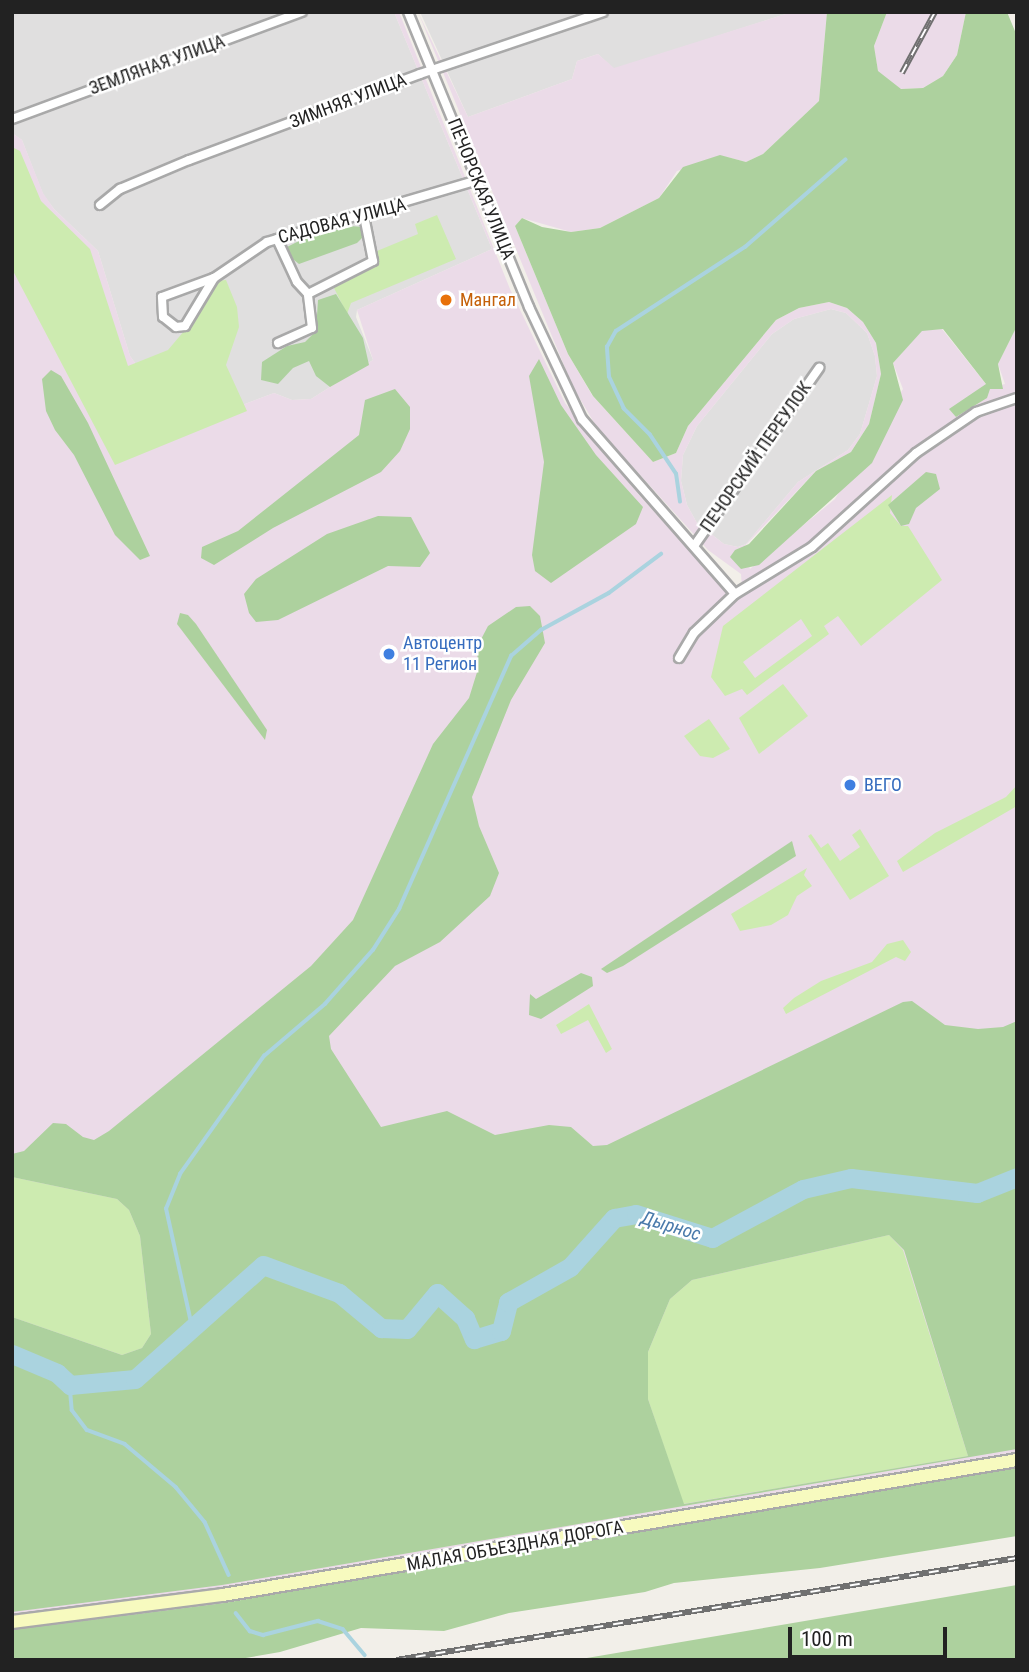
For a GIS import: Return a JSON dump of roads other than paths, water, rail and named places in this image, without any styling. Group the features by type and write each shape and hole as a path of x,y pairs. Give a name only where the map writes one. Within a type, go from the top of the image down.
{"street":[{"name":"ЗЕМЛЯНАЯ УЛИЦА","path":"12,118 302,12"},
{"name":"ПЕЧОРСКАЯ УЛИЦА","path":"408,12 528,307 582,419 739,594"},
{"name":"ЗИМНЯЯ УЛИЦА","path":"100,205 120,189 189,160 603,12"},
{"name":"САДОВАЯ УЛИЦА","path":"214,278 185,326 176,327 163,317 162,297 214,278 277,239 365,216 477,180"},
{"path":"308,294 373,261 365,216"},
{"path":"277,239 298,282 308,294 312,328 278,343"},
{"name":"ПЕЧОРСКИЙ ПЕРЕУЛОК","path":"694,546 819,368"},
{"path":"679,658 694,633 739,594 854,513 916,453 976,412 1017,398"},
{"name":"МАЛАЯ ОБЪЕЗДНАЯ ДОРОГА","path":"12,1622 223,1595 1017,1460"}],"waterway":[{"path":"680,502 676,474 650,435 624,409 609,377 607,347 616,331 745,247 845,160"},
{"path":"192,1327 166,1209 180,1174 264,1056 325,1004 373,950 399,909 511,656 541,630 609,593 661,554"},
{"name":"Дырнос","path":"12,1354 57,1373 70,1385 135,1379 263,1265 339,1293 381,1328 407,1329 437,1293 465,1318 474,1339 501,1331 508,1302 570,1267 614,1218 636,1214 712,1238 803,1189 851,1178 977,1193 1017,1177"},
{"path":"70,1385 72,1410 87,1430 125,1444 176,1487 205,1522 229,1575"},
{"path":"236,1613 250,1631 263,1635 318,1621 343,1629 365,1655"}],"railway":[{"path":"902,73 935,12"},
{"path":"396,1660 1017,1558"}],"place":[{"name":"Мангал","path":"446,300"},
{"name":"Автоцентр 11 Регион","path":"389,654"},
{"name":"ВЕГО","path":"850,785"}]}
